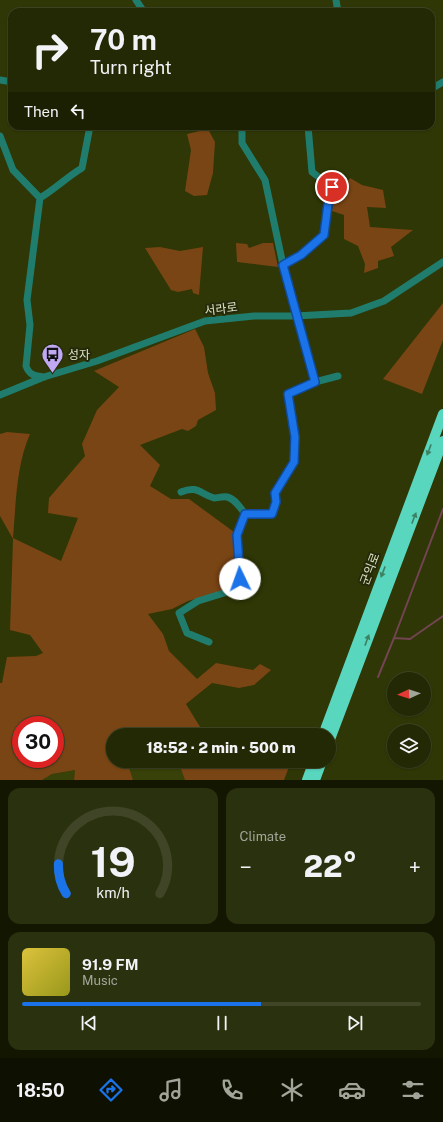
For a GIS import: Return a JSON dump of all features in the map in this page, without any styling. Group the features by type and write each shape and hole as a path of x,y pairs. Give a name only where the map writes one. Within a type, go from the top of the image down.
{"highway":[{"name":"군익로","path":"326,728 443,414"},
{"name":"군익로","path":"334,728 443,441"},
{"path":"307,780 311,768"},
{"path":"315,780 319,768"}],"street":[{"path":"40,198 55,189 64,179 82,168 89,130"},
{"path":"242,130 242,143 265,180 283,265 315,382"},
{"path":"283,265 301,255 324,235 329,196 332,187 312,172 308,130"},
{"path":"0,136 13,170 40,198"},
{"path":"40,198 27,300 30,325 26,366 28,371 34,376 44,377"},
{"name":"서라로","path":"0,396 44,377 97,361 205,321 254,316 296,316 351,312 384,301 443,262"},
{"path":"245,514 272,514 276,502 275,493 294,462 295,437 288,394 315,382 338,376"},
{"path":"182,492 189,488 201,491 214,498 227,497 238,504 245,514"},
{"path":"209,642 187,633 179,613 198,601 234,590 240,579 237,535 245,514"}],"shaded area":[{"path":"209,130 215,142 213,173 207,195 194,196 185,191 191,150 187,134"},
{"path":"350,178 362,185 383,190 386,208 367,207 370,227 413,230 391,247 394,256 378,261 378,268 364,273 365,264 358,246 344,239 344,215 332,211 334,199"},
{"path":"236,243 247,244 249,248 263,243 273,243 278,267 237,262"},
{"path":"160,247 180,251 203,247 199,295 193,293 192,289 178,292 171,290 145,248"},
{"path":"443,303 443,340 422,394 383,379"},
{"path":"195,329 204,347 208,373 215,393 216,410 198,420 196,426 188,431 182,429 140,445 160,465 150,486 171,499 189,499 234,532 235,580 227,590 188,601 172,609 148,614 163,634 169,651 197,679 216,663 253,670 260,664 271,670 254,685 239,688 212,683 186,704 201,728 106,728 106,768 129,768 133,780 74,780 75,770 52,774 42,780 0,780 0,683 2,683 7,657 36,656 43,653 30,635 10,630 13,539 0,516 0,434 7,432 30,434 25,446 19,472 13,538 61,561 78,518 48,513 49,498 85,456 82,444 97,410 119,387 94,371"},
{"path":"129,768 181,768 185,780 133,780"},
{"path":"181,768 289,768 284,780 185,780"},
{"path":"75,770 74,780 42,780 52,774"}],"waterway":[{"path":"394,638 443,509"},
{"path":"378,677 394,638 410,639 443,616"}],"place":[{"name":"성자","path":"53,374"}],"route":[{"path":"240,579 237,535 245,514 272,514 276,502 275,493 294,462 295,437 288,394 315,382 283,265 301,255 324,235 329,196 332,187"}]}
